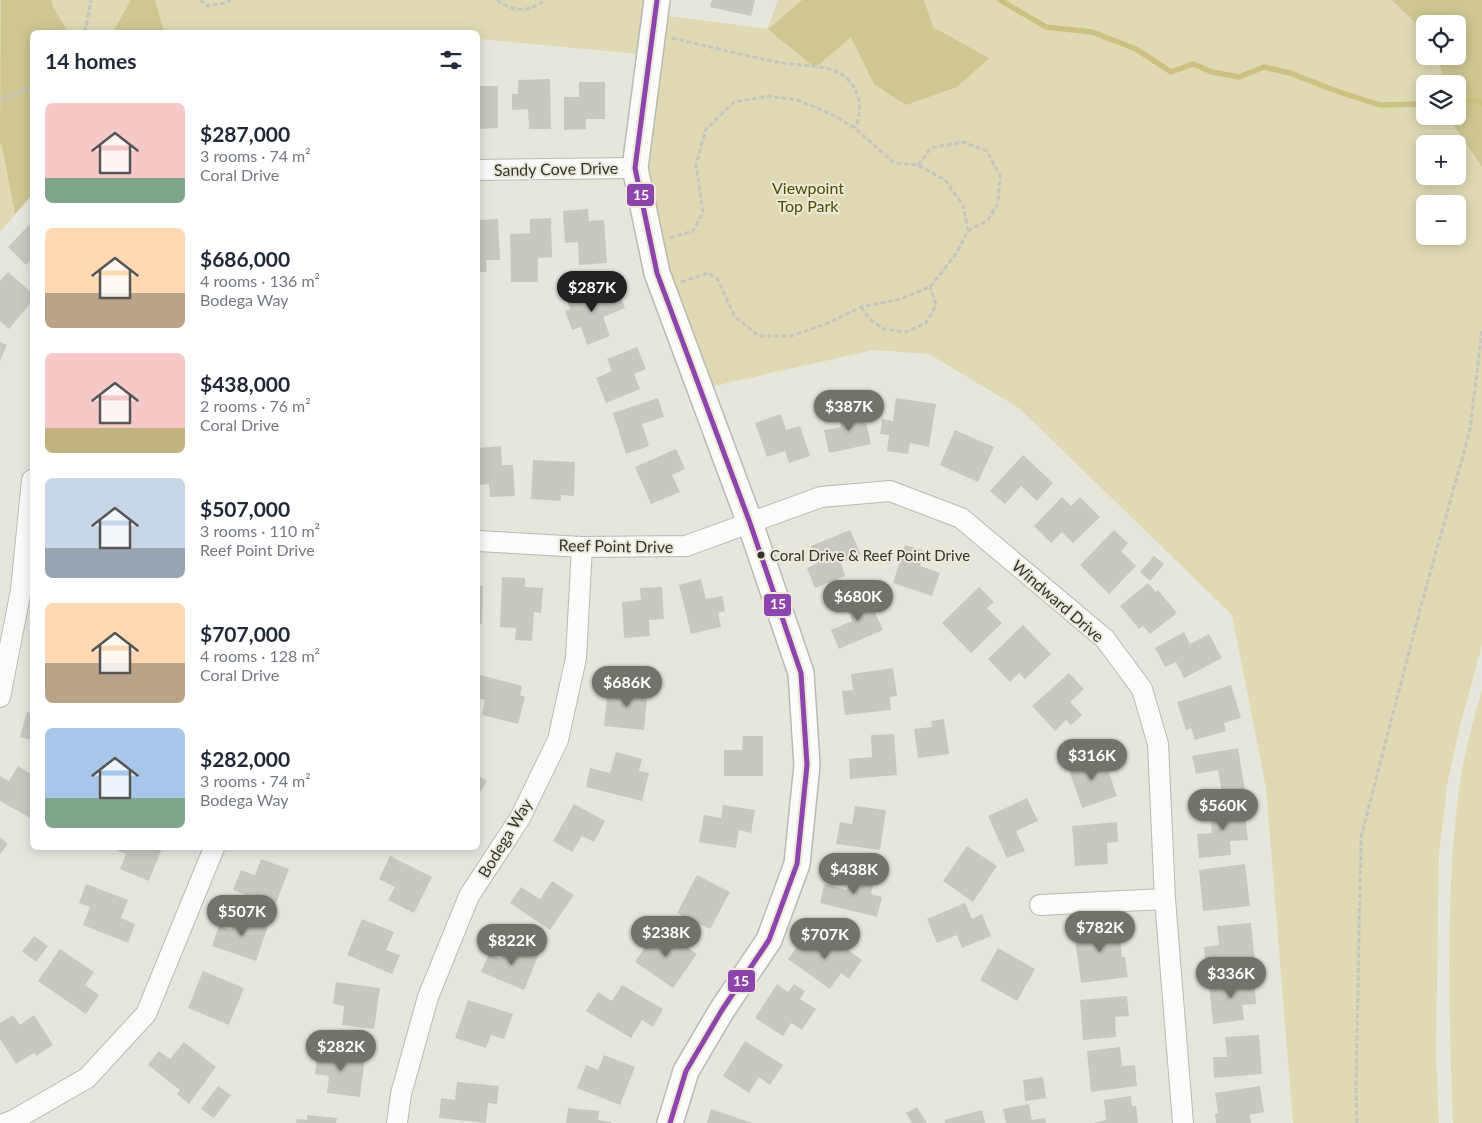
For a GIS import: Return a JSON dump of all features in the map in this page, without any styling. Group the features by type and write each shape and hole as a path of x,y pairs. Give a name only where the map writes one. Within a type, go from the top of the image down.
{"street":[{"path":"657,0 635,168 657,274 750,523 801,673 807,765 797,864 769,940 722,1010 686,1071 670,1123"},
{"name":"Sandy Cove Drive","path":"480,170 635,168"},
{"name":"Windward Drive","path":"750,523 821,497 890,491 961,518 1105,639 1142,689 1158,744 1165,899 1183,1123"},
{"path":"0,698 21,590 30,500"},
{"name":"Reef Point Drive","path":"480,541 582,547 686,546 750,523"},
{"name":"Bodega Way","path":"397,1123 401,1094 428,997 469,896 520,818 558,740 576,658 582,547"},
{"path":"12,1122 88,1078 146,1014 213,850"},
{"path":"1040,905 1165,899"}],"path":[{"path":"85,30 91,0"},
{"path":"200,0 207,6 231,0"},
{"path":"497,0 505,6 516,10 527,10 538,6 545,0"},
{"path":"653,34 779,62 832,70 844,76 860,100 860,117 855,128"},
{"path":"0,100 30,88"},
{"path":"650,243 693,231 703,212 696,165 706,129 734,102 769,96 798,100 831,114 855,128 894,163 918,165 945,180 963,205 968,230"},
{"path":"662,288 708,273 717,278 735,317 759,336 791,336 828,323 861,308 901,299 930,287 956,254 968,230 988,220 998,204 1000,176 987,151 963,142 931,148 918,165"},
{"path":"861,308 870,319 884,329 906,332 926,323 936,305 930,287"},
{"path":"1357,1123 1356,1081 1361,837 1421,606 1470,430 1482,331"}],"green space":[{"name":"Viewpoint Top Park","path":"1,0 657,0 655,14 767,29 778,0 802,0 768,29 907,41 989,58 933,27 924,0 1392,0 1416,24 1416,65 1440,65 1442,75 1416,75 1416,125 1454,125 1460,135 1416,135 1416,185 1466,185 1466,144 1482,167 1482,645 1460,726 1448,780 1439,854 1436,1055 1439,1123 1293,1123 1266,788 1232,615 1019,408 929,354 874,350 700,389 635,168 650,55 480,39 480,30 30,30 30,197 0,232"},
{"path":"1482,690 1482,1123 1453,1123 1449,960 1451,879 1462,770"}],"shaded area":[{"path":"1,0 51,0 54,9 67,30 30,30 30,197 15,214 2,146 0,144"},
{"path":"131,0 155,0 163,30 114,30"},
{"path":"802,0 924,0 933,27 989,58 957,87 906,105 874,84 851,37 815,68 768,29"},
{"path":"1392,0 1482,0 1482,167 1466,144 1466,135 1460,135 1454,125 1466,125 1466,75 1442,75 1440,65 1466,65 1466,15 1416,15 1416,24"}],"building":[{"path":"712,0 755,0 751,16 710,7"},
{"path":"550,79 551,129 529,129 528,109 512,110 512,94 518,94 518,80"},
{"path":"579,82 605,82 605,119 586,119 586,129 564,130 564,97 579,97"},
{"path":"480,86 498,86 498,128 480,129"},
{"path":"588,209 589,221 604,220 607,263 579,265 578,242 565,243 563,211"},
{"path":"551,218 552,257 538,258 538,282 511,282 510,234 530,233 530,219"},
{"path":"498,219 500,260 486,260 487,272 480,272 480,220"},
{"path":"30,224 30,260 26,265 8,247"},
{"path":"8,272 30,291 30,303 9,329 0,321 0,281"},
{"path":"582,286 587,301 618,289 625,308 603,317 610,336 587,345 581,327 572,330 565,311 570,309 564,293"},
{"path":"0,342 7,345 0,361"},
{"path":"637,347 646,369 634,374 640,389 606,403 596,378 612,371 607,359"},
{"path":"658,398 664,417 642,424 649,446 626,454 613,413"},
{"path":"896,398 936,404 929,447 910,443 908,454 887,451 889,435 880,434 882,419 893,421"},
{"path":"863,408 871,444 829,453 824,430 841,427 839,414"},
{"path":"781,414 786,430 800,426 810,456 789,463 785,451 767,457 755,423"},
{"path":"955,430 994,447 978,482 940,465"},
{"path":"501,446 502,465 513,465 515,496 490,497 489,484 480,485 480,448"},
{"path":"676,449 685,469 672,475 680,492 651,504 635,467"},
{"path":"1023,455 1053,483 1037,501 1021,486 1005,504 990,491"},
{"path":"533,460 575,462 574,496 561,495 561,501 531,499"},
{"path":"1062,497 1071,506 1080,497 1100,517 1073,543 1062,532 1051,543 1034,526"},
{"path":"850,530 861,555 841,563 845,576 815,588 807,568 818,563 811,546"},
{"path":"1114,530 1128,543 1121,551 1136,566 1109,594 1080,565"},
{"path":"905,545 925,551 920,566 940,573 932,596 893,583"},
{"path":"1154,556 1164,564 1150,581 1140,572"},
{"path":"502,577 525,578 525,587 543,588 541,613 534,612 532,641 515,640 516,628 500,627"},
{"path":"701,579 706,599 722,596 725,611 718,613 721,627 691,634 679,585"},
{"path":"1148,583 1156,592 1158,590 1177,613 1150,634 1143,626 1139,629 1120,606"},
{"path":"480,586 483,586 482,624 480,624"},
{"path":"662,587 664,619 649,620 650,636 624,638 622,602 641,600 640,588"},
{"path":"979,587 994,602 987,608 1002,623 971,653 942,623"},
{"path":"866,592 883,630 839,649 831,630 852,621 844,601"},
{"path":"1023,625 1051,654 1025,679 1019,673 1010,682 988,659"},
{"path":"1184,632 1190,644 1209,634 1222,658 1184,678 1176,662 1165,667 1155,648"},
{"path":"893,668 897,696 890,697 891,710 845,715 842,691 853,690 851,674"},
{"path":"1069,673 1084,689 1070,702 1082,715 1071,725 1066,720 1055,731 1032,706"},
{"path":"480,675 522,686 520,695 525,697 518,724 482,715 485,700 480,699"},
{"path":"616,685 648,688 644,730 604,726 607,695 614,696"},
{"path":"1231,685 1241,718 1224,723 1226,731 1195,740 1191,728 1186,730 1177,702"},
{"path":"27,712 30,713 30,740 20,737"},
{"path":"944,719 949,754 918,758 914,729 932,727 931,721"},
{"path":"894,734 897,775 850,779 849,759 872,757 871,735"},
{"path":"743,736 763,736 763,776 724,776 724,750 742,750"},
{"path":"1238,748 1245,790 1222,794 1218,770 1196,774 1192,756"},
{"path":"616,752 642,759 639,771 649,773 642,801 586,787 590,768 610,773"},
{"path":"1103,755 1117,796 1082,808 1068,767"},
{"path":"18,766 30,774 30,818 0,801 0,776 9,781"},
{"path":"480,776 487,781 480,793"},
{"path":"1027,798 1038,821 1016,831 1025,851 1007,858 988,816"},
{"path":"574,804 605,821 594,842 582,836 572,852 553,841"},
{"path":"1244,804 1248,840 1230,841 1231,855 1199,858 1197,834 1212,833 1210,807"},
{"path":"723,805 755,810 751,833 739,830 736,848 699,842 704,815 721,818"},
{"path":"855,806 886,810 880,850 836,844 840,822 852,824"},
{"path":"1117,822 1118,842 1107,843 1108,864 1075,866 1072,826"},
{"path":"0,837 8,844 0,854"},
{"path":"967,846 997,866 973,902 943,881"},
{"path":"116,850 161,850 149,881 120,869 126,854"},
{"path":"390,856 432,877 414,913 388,900 395,887 379,879"},
{"path":"261,859 289,869 275,906 233,890 241,870 255,875"},
{"path":"1245,864 1250,906 1203,911 1199,870"},
{"path":"852,869 876,874 871,894 882,897 877,917 820,903 824,884 847,890"},
{"path":"697,875 730,892 710,929 677,913"},
{"path":"552,881 574,895 550,930 510,903 521,887 540,899"},
{"path":"86,884 128,900 121,918 135,924 128,943 83,925 90,907 79,903"},
{"path":"965,903 972,919 982,914 991,936 962,948 957,935 937,943 927,919"},
{"path":"237,913 269,923 256,961 212,946 219,926 231,930"},
{"path":"1113,918 1116,938 1120,938 1122,957 1125,957 1128,977 1081,983 1074,933 1095,930 1094,921"},
{"path":"362,919 394,932 386,950 400,955 392,974 347,955"},
{"path":"1251,923 1255,963 1206,968 1204,947 1219,945 1217,926"},
{"path":"658,928 697,954 673,988 635,962"},
{"path":"820,930 862,960 849,979 841,973 830,989 788,959 800,943 807,949"},
{"path":"34,936 48,946 36,962 22,951"},
{"path":"508,941 539,954 524,990 481,972 489,954 501,959"},
{"path":"998,948 1035,969 1017,1001 980,980"},
{"path":"60,949 94,972 85,985 99,995 86,1014 38,981"},
{"path":"203,971 244,988 229,1025 188,1008"},
{"path":"1254,978 1256,1004 1242,1005 1244,1020 1213,1024 1209,983"},
{"path":"336,982 380,988 374,1029 342,1025 344,1006 333,1004"},
{"path":"777,984 788,992 794,984 805,991 800,999 816,1009 802,1030 791,1023 783,1036 755,1018"},
{"path":"622,985 663,1009 653,1027 642,1020 631,1038 586,1011 598,992 612,1001"},
{"path":"1127,996 1129,1016 1115,1017 1116,1037 1083,1040 1080,1000"},
{"path":"468,1000 513,1014 504,1039 491,1035 486,1048 455,1038"},
{"path":"13,1015 20,1025 34,1015 53,1045 36,1056 34,1053 16,1064 0,1039 0,1023"},
{"path":"1259,1035 1262,1074 1214,1078 1213,1057 1227,1057 1225,1037"},
{"path":"745,1041 783,1065 770,1085 759,1077 749,1093 723,1076"},
{"path":"184,1042 216,1067 189,1104 177,1094 180,1090 148,1065 159,1051 170,1059"},
{"path":"1120,1047 1122,1066 1135,1065 1137,1086 1091,1092 1087,1051"},
{"path":"318,1050 365,1056 360,1097 327,1093 329,1076 315,1074"},
{"path":"604,1055 635,1067 620,1105 577,1088 586,1065 598,1070"},
{"path":"1043,1077 1046,1098 1025,1101 1023,1080"},
{"path":"457,1082 499,1086 497,1104 488,1103 486,1123 439,1118 441,1098 455,1100"},
{"path":"218,1086 231,1095 214,1118 201,1109"},
{"path":"1260,1086 1264,1112 1250,1115 1251,1123 1216,1123 1215,1114 1218,1113 1215,1093"},
{"path":"1131,1096 1132,1106 1136,1106 1138,1123 1093,1123 1106,1120 1104,1100"},
{"path":"1029,1104 1032,1120 1045,1118 1046,1123 1006,1123 1003,1109"},
{"path":"917,1107 927,1123 912,1123 906,1113"},
{"path":"568,1108 599,1111 598,1120 611,1123 566,1123"},
{"path":"711,1109 752,1123 707,1123"},
{"path":"982,1110 985,1123 945,1123 944,1120"},
{"path":"307,1115 337,1118 336,1123 296,1123 297,1119 307,1120"}],"waterway":[{"path":"1000,0 1046,27 1092,32 1136,49 1171,72 1193,64 1212,72 1239,77 1264,67 1290,73 1380,105 1416,104"},
{"path":"1466,101 1476,100 1482,103"}],"transit line":[{"name":"15","path":"657,0 635,168 657,273 750,523 801,673 807,765 797,864 769,940 722,1010 686,1071 670,1123"}],"place":[{"name":"Coral Drive & Reef Point Drive","path":"761,555"}]}
